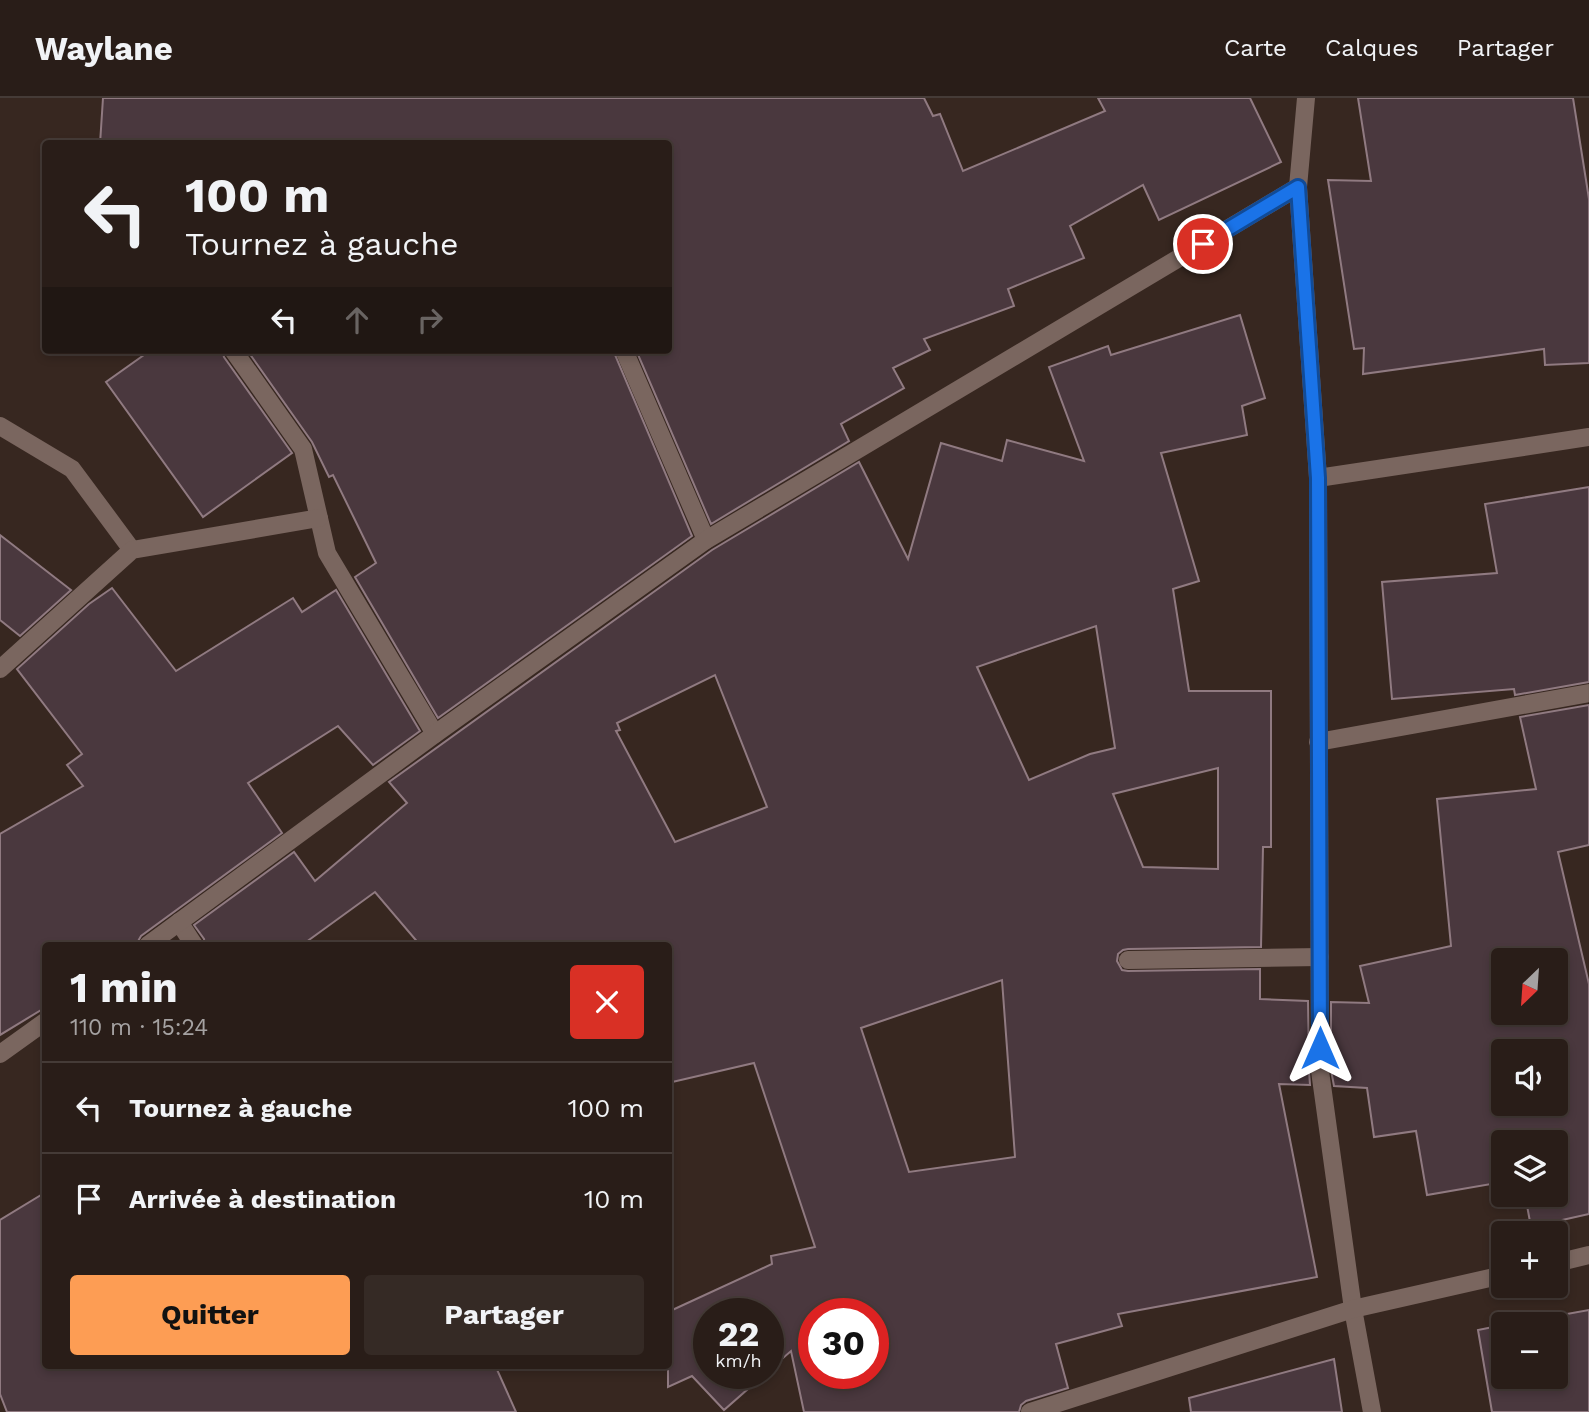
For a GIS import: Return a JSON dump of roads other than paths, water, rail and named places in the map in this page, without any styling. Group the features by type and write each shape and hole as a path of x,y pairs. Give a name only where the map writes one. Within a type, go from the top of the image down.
{"street":[{"path":"1306,98 1298,187 1318,478 1320,1071 1353,1309 1372,1412"},
{"path":"152,942 435,734 706,540 1298,187"},
{"path":"236,354 303,449 327,553 435,734"},
{"path":"626,354 706,540"},
{"path":"0,426 72,469 132,550"},
{"path":"1318,478 1589,437"},
{"path":"0,669 132,550 319,518"},
{"path":"1318,742 1589,693"},
{"path":"179,922 192,942"},
{"path":"1128,960 1320,957"},
{"path":"0,1054 42,1024"},
{"path":"1568,1260 1589,1255"},
{"path":"1030,1412 1353,1309 1491,1278"}]}
